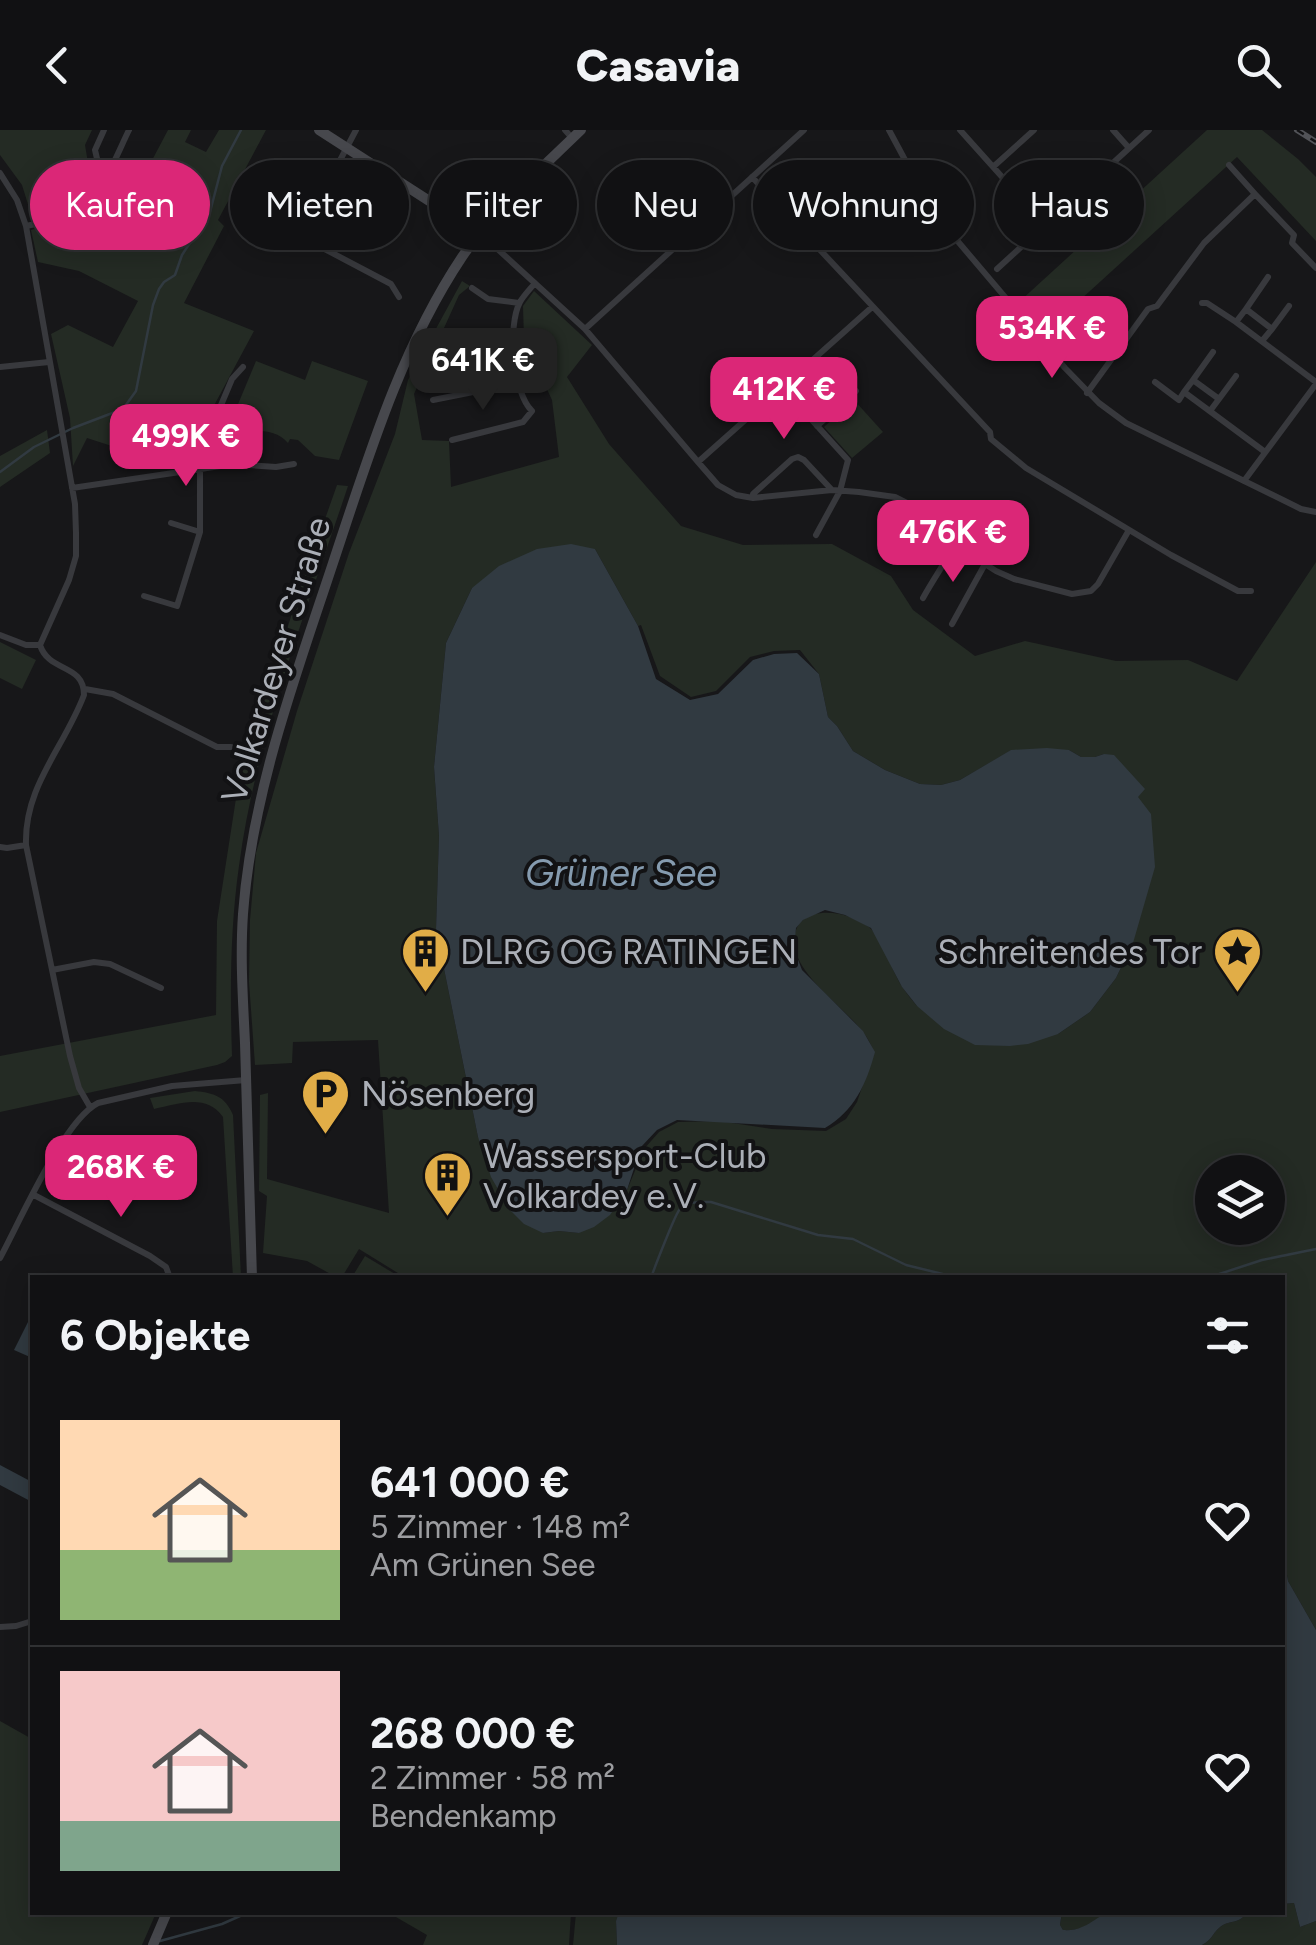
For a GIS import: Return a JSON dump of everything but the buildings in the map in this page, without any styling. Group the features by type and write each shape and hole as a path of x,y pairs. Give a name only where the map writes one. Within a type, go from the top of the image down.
{"main road":[{"path":"319,130 429,200"},
{"name":"Volkardeyer Straße","path":"547,160 573,133"},
{"name":"Volkardeyer Straße","path":"252,1275 241,953 255,824 271,754 296,674 394,386 427,314 468,250"},
{"path":"153,1945 166,1915"}],"street":[{"path":"96,160 94,150 104,130"},
{"path":"113,160 129,130"},
{"path":"339,160 356,130"},
{"path":"585,329 804,130"},
{"path":"889,130 933,212 1088,392 1113,415 1302,509 1316,512"},
{"path":"960,130 993,167 1034,130"},
{"path":"1113,130 1129,148"},
{"path":"1116,160 1149,130"},
{"path":"1229,165 1294,236 1292,242 1316,268"},
{"path":"0,173 17,200 26,226 75,504 76,556 63,596 40,644 45,656 78,675 85,689 30,803 26,845 70,1056 79,1088 90,1107"},
{"path":"752,177 990,432 990,439 1026,468 1128,530 1238,592 1251,591"},
{"path":"1088,392 1148,308 1156,306 1204,243 1254,194"},
{"path":"26,226 30,225"},
{"path":"327,250 391,284 400,297"},
{"path":"499,250 585,329 727,491 753,498 836,490 906,501 927,512 985,564 1014,579 1072,594 1091,591 1098,584 1128,530"},
{"path":"996,270 1017,250"},
{"path":"1236,322 1268,277"},
{"path":"452,440 523,422 532,411 524,403 518,383 513,341 519,304 535,282"},
{"path":"472,288 488,299 519,304"},
{"path":"1202,302 1236,322 1316,383 1244,481"},
{"path":"1262,342 1288,306"},
{"path":"698,462 872,308"},
{"path":"1246,309 1272,329"},
{"path":"452,342 513,341"},
{"path":"1155,382 1179,400 1213,352"},
{"path":"0,367 49,362"},
{"path":"144,596 177,606 200,532 200,455 232,379 243,367"},
{"path":"1210,412 1236,376"},
{"path":"1193,380 1219,399"},
{"path":"434,400 518,383"},
{"path":"782,388 848,460 816,536"},
{"path":"817,426 856,391"},
{"path":"1184,392 1265,452"},
{"path":"753,498 792,458 798,457 836,490"},
{"path":"72,488 234,464 294,464"},
{"path":"171,523 200,532"},
{"path":"923,598 958,539"},
{"path":"952,624 985,564"},
{"path":"0,635 26,646 40,644"},
{"path":"85,689 113,694 217,747 230,748"},
{"path":"0,846 26,845"},
{"path":"52,970 94,962 110,964 161,988"},
{"path":"0,1258 68,1131 90,1107 172,1086 246,1080"},
{"path":"34,1195 150,1256 166,1267 169,1275"},
{"path":"0,1627 30,1621"}],"shaded area":[{"path":"0,130 92,130 85,145 88,160 30,160 30,211 22,185 0,155"},
{"path":"168,130 191,130 185,142 206,152 219,130 266,130 250,160 230,160 230,198 218,220 224,226 184,303 254,331 195,441 158,438 121,449 87,438 73,466 70,418 51,334 68,325 113,347 138,301 79,271 38,262 35,250 210,250 210,160 152,160"},
{"path":"1207,130 1262,130 1316,177 1316,241 1237,157 1144,242 1144,188"},
{"path":"1076,250 1135,250 1045,332 1019,302"},
{"path":"462,281 470,286 459,295 414,394 422,440 449,441 451,487 559,457 552,400 524,340 523,306 534,291 592,345 567,377 609,444 681,526 743,545 832,544 891,576 913,610 975,656 1025,641 1116,661 1188,660 1237,681 1316,562 1316,1630 1288,1581 1285,1565 1285,1275 401,1275 359,1249 343,1275 332,1275 307,1261 263,1253 267,1196 259,1191 260,1095 268,1093 267,1179 389,1213 378,1040 293,1042 292,1063 255,1065 249,982 256,853 349,553 395,434 408,380","holes":["595,549 638,626 641,625 660,676 691,697 716,691 750,657 800,650 819,674 828,717 853,751 920,784 941,785 960,780 1012,750 1069,750 1081,757 1104,754 1133,943 1116,978 1090,1012 1058,1034 917,1006 869,927 833,913 809,916 795,933 799,959 814,981 863,1032 874,1052 857,1102 846,1119 826,1131 772,1129 719,1121 678,1122 659,1132 644,1149 627,1190 579,1233 543,1233 478,1137 436,929 439,836 434,767 446,643 472,588"]},
{"path":"256,361 305,380 312,361 368,381 339,460 315,456 298,440 290,439 288,443 268,432 226,433"},
{"path":"854,400 883,432 852,458 824,427"},
{"path":"47,430 50,453 0,487 0,456"},
{"path":"337,485 348,486 284,674 247,818 232,937 232,1056 217,1065 0,1112 0,1056 216,1015 217,921 239,779"},
{"path":"0,642 36,660 22,689 0,678"},
{"path":"195,1091 208,1093 226,1104 233,1115 241,1275 233,1275 223,1117 200,1103 154,1109 150,1098"},
{"path":"365,1256 397,1275 353,1275"},
{"path":"0,1721 30,1738 30,1915 155,1915 142,1945 0,1945"},
{"path":"1294,1903 1300,1927 1316,1921 1316,1945 1202,1945 1223,1925 1245,1915 1285,1915 1285,1904"},
{"path":"392,1915 571,1915 569,1945 423,1945 427,1935"},
{"path":"576,1915 618,1915 617,1945 573,1945"},
{"path":"1062,1915 1105,1915 1076,1929 1063,1930"}],"water":[{"name":"Grüner See","path":"571,544 595,549 638,626 656,679 690,700 718,694 753,660 797,653 819,674 828,717 853,751 920,784 941,785 960,780 1011,750 1047,748 1069,750 1081,757 1114,755 1145,789 1138,797 1151,814 1155,867 1133,943 1116,978 1090,1012 1058,1034 1028,1044 975,1045 944,1029 917,1006 902,987 871,928 825,910 803,920 796,928 794,949 802,970 863,1031 875,1052 863,1086 844,1114 825,1128 677,1120 657,1130 641,1147 627,1190 610,1215 594,1227 579,1233 543,1233 524,1224 510,1210 491,1177 478,1137 436,929 439,836 434,767 446,643 472,588 499,566 537,549"},
{"path":"30,1318 30,1357 14,1350"},
{"path":"0,1465 30,1481 30,1501 0,1485"},
{"path":"1285,1565 1288,1581 1316,1630 1316,1921 1300,1927 1294,1903 1285,1904"},
{"path":"618,1915 1062,1915 1063,1930 1072,1930 1105,1915 1245,1915 1223,1925 1202,1945 617,1945"}],"waterway":[{"path":"0,472 34,447 123,409 136,391 159,289 175,275 182,255 210,212 222,166 241,130"},
{"path":"652,1275 680,1209 703,1202 818,1235 853,1239 906,1265 947,1275"},
{"path":"1216,1275 1316,1249"},
{"path":"160,1941 242,1915"}],"railway":[{"path":"1297,130 1316,142"}],"place":[{"name":"DLRG OG RATINGEN","path":"425,994"},
{"name":"Schreitendes Tor","path":"1237,994"},
{"name":"Nösenberg","path":"326,1136"},
{"name":"Wassersport-Club Volkardey e.V.","path":"448,1218"}]}
